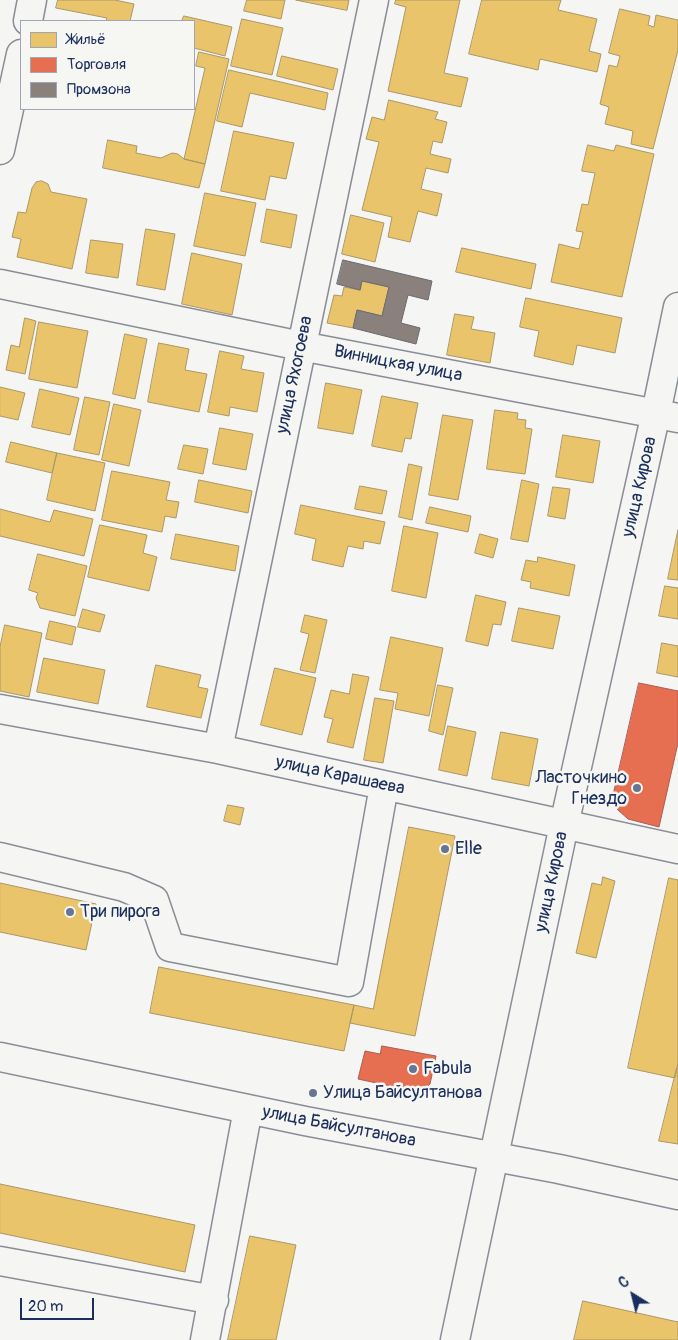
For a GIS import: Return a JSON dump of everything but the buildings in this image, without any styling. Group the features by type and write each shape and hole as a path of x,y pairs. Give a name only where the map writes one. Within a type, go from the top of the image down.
{"street":[{"path":"28,20 32,0"},
{"name":"улица Яхогоева","path":"218,750 374,0"},
{"path":"0,150 12,82 20,57"},
{"name":"Винницкая улица","path":"0,284 301,346 667,415"},
{"name":"улица Кирова","path":"455,1340 564,825 667,415 678,307"},
{"name":"улица Карашаева","path":"0,709 218,750 678,849"},
{"path":"0,857 124,887 154,900 170,947 349,982 384,786"},
{"name":"улица Байсултанова","path":"0,1058 248,1109 559,1169 678,1195"},
{"path":"205,1340 214,1300 248,1109"},
{"path":"0,1261 214,1300"}],"place":[{"name":"Ласточкино Гнездо","path":"637,788"},
{"name":"Elle","path":"445,849"},
{"name":"Три пирога","path":"70,912"},
{"name":"Fabula","path":"413,1069"},
{"name":"Улица Байсултанова","path":"313,1093"}]}
